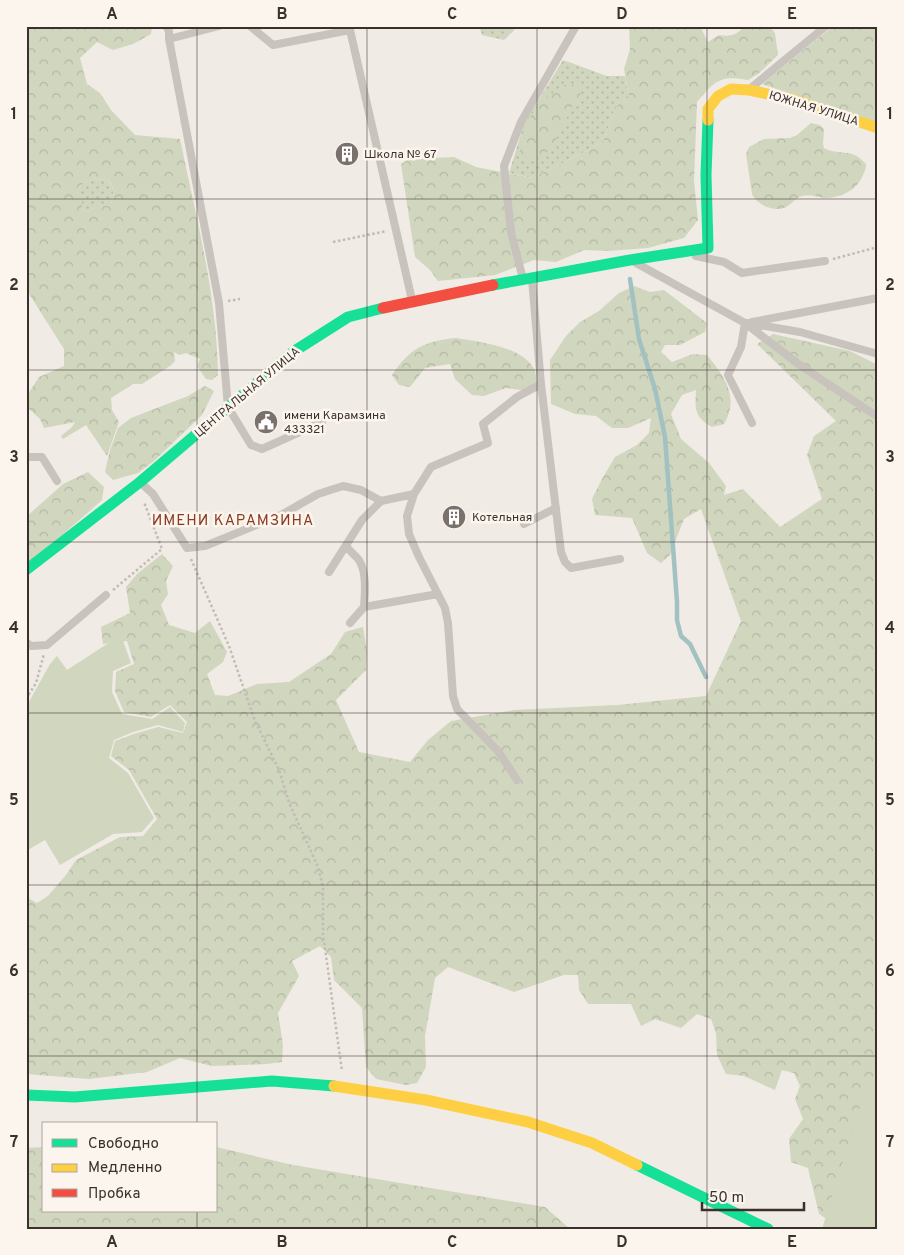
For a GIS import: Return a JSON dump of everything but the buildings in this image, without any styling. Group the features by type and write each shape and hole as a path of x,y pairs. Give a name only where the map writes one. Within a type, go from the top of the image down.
{"street":[{"name":"ЮЖНАЯ УЛИЦА","path":"680,253 708,248 706,175 708,108 724,92 731,89 749,90 791,99 878,128"},
{"name":"ЦЕНТРАЛЬНАЯ УЛИЦА","path":"26,570 140,488 228,407 294,352 348,318 412,301 527,278 680,253"},
{"path":"26,1095 75,1097 272,1081 344,1087 426,1100 528,1122 592,1143 768,1229"}],"lane":[{"path":"166,26 219,303 228,407 251,445 262,449 322,422"},
{"path":"168,39 219,26"},
{"path":"250,26 273,44 350,28 412,301"},
{"path":"576,26 521,122 504,166 511,232 527,278 561,552 565,562 571,568 620,559"},
{"path":"749,90 826,26"},
{"path":"680,253 724,262 742,273 826,261"},
{"path":"630,260 745,323 801,366 878,417"},
{"path":"745,323 878,298"},
{"path":"745,323 800,332 878,354"},
{"path":"745,323 741,347 728,375 752,423"},
{"path":"516,780 498,750 457,709 453,696 448,623 445,608 419,557 410,534 407,516 414,494 431,467 488,443 483,424 517,397 541,384"},
{"path":"26,457 42,457 57,482"},
{"path":"140,488 153,494 187,548 205,546 280,515 318,494 343,486 361,490 381,501"},
{"path":"329,572 362,520 381,501 414,494"},
{"path":"524,524 556,508"},
{"path":"346,545 359,560 365,586 364,607 350,623"},
{"path":"364,607 438,594"},
{"path":"26,642 31,646 47,646 106,595"}],"path":[{"path":"334,242 396,229"},
{"path":"826,261 878,247"},
{"path":"106,595 162,549 140,488"},
{"path":"187,548 196,573 229,646 255,721 278,770 290,805 318,867 323,887 324,943 342,1077"},
{"path":"26,699 36,683 47,646"}],"green space":[{"path":"26,26 152,26 151,34 133,44 113,50 97,42 80,58 87,84 100,93 111,110 135,135 180,139 210,286 217,345 218,375 212,380 206,379 197,366 200,359 186,353 179,355 174,352 175,361 170,366 142,384 133,384 111,398 112,410 119,422 107,456 86,425 63,439 61,436 75,422 44,428 40,419 26,406 26,397 39,377 64,366 64,349 26,289","holes":["94,178 99,180 107,179 112,185 113,198 110,205 94,208 88,212 82,210 82,196 78,190 81,185"]},
{"path":"479,26 518,26 504,40 482,35"},
{"path":"629,26 700,26 708,42 719,35 726,36 736,33 744,26 769,26 775,33 778,55 758,74 748,80 730,78 718,81 697,102 694,181 698,220 684,238 648,248 608,251 584,250 556,262 534,260 495,275 438,281 430,270 415,257 401,164 409,159 454,157 476,167 532,178 603,142 615,107 629,97 624,69 630,49"},
{"path":"833,26 878,26 878,124 762,84"},
{"path":"563,60 607,76 625,76 629,97 615,107 603,142 532,178 509,173 524,124"},
{"path":"564,85 575,85 581,88 580,97 560,129 553,147 541,157 527,161 520,152 524,130 528,121 533,112 546,98"},
{"path":"811,123 820,125 824,129 824,148 835,152 850,153 866,164 861,179 851,190 836,197 802,196 782,209 762,205 752,194 746,154 749,147 764,139 790,138 797,135"},
{"path":"94,178 99,180 107,179 113,188 113,198 110,205 94,208 88,212 82,210 78,190 81,185"},
{"path":"634,286 650,292 664,290 707,323 705,332 680,345 665,345 661,352 672,362 693,354 707,355 728,387 730,396 729,414 724,424 712,427 706,423 697,412 696,390 682,395 671,414 681,439 709,463 726,486 724,495 743,489 780,527 822,499 807,455 814,436 836,421 757,344 773,334 850,351 878,365 878,1081 842,1229 819,1214 808,1168 791,1162 789,1139 803,1119 795,1099 800,1086 794,1073 782,1070 775,1090 744,1076 726,1074 717,1055 716,1033 711,1019 697,1014 681,1028 655,1019 641,1026 631,1004 588,1004 579,990 578,975 564,975 514,992 448,967 435,978 425,1036 426,1067 417,1083 406,1085 376,1079 366,1067 362,1008 334,980 331,957 320,946 292,961 299,976 278,1013 283,1045 282,1062 212,1066 180,1058 147,1072 89,1079 26,1074 26,897 37,903 48,896 76,860 120,837 143,836 157,819 129,770 111,756 115,741 158,727 183,733 187,722 170,705 151,717 124,712 115,691 116,672 134,664 127,641 103,644 101,627 130,613 126,587 137,574 162,554 173,566 166,581 168,594 161,605 169,625 195,633 210,621 227,652 223,662 207,674 215,695 228,696 257,684 289,682 331,654 345,632 363,627 367,651 366,670 336,700 359,752 410,762 428,740 451,721 514,710 617,705 706,696 741,621 701,509 684,519 670,555 661,563 647,553 632,518 595,515 592,499 615,457 637,445 649,433 651,418 628,428 612,428 596,416 575,414 551,404 550,360 566,336 580,322 599,311 619,293"},
{"path":"456,338 498,346 518,354 533,367 537,382 526,390 506,388 484,396 472,395 455,379 450,364 425,368 410,387 399,385 392,375 412,352 435,341"},
{"path":"205,386 214,391 202,415 154,461 138,473 113,480 105,472 118,428 131,418 188,396"},
{"path":"88,472 104,487 102,500 26,567 26,517 63,484"},
{"path":"121,635 131,663 113,671 112,692 122,714 152,719 170,707 185,723 183,732 158,725 114,740 109,758 128,773 154,818 142,832 113,834 60,865 45,840 26,851 26,707 50,664 57,656 67,670"},
{"path":"878,1076 878,1229 822,1229 868,1081"},
{"path":"42,1147 42,1212 218,1212 218,1147 293,1165 545,1207 570,1229 26,1229 26,1148"}],"waterway":[{"path":"630,279 639,339 655,389 665,437 677,620 681,636 690,644 706,677"}],"traffic: fast":[{"path":"493,285 708,248 706,175 708,120"},
{"path":"26,570 140,482 293,352 348,317 383,308"},
{"path":"26,1095 75,1097 272,1081 334,1086"},
{"path":"637,1165 768,1229"}],"traffic: slow":[{"path":"708,120 708,109 718,96 731,89 749,90 791,99 878,128"},
{"path":"334,1086 426,1100 528,1122 592,1143 637,1165"}],"traffic: jam":[{"path":"383,308 493,285"}],"place":[{"name":"Школа № 67","path":"347,154"},
{"name":"имени Карамзина 433321","path":"266,422"},
{"name":"Котельная","path":"454,517"}],"district":[{"name":"ИМЕНИ КАРАМЗИНА","path":"233,520"}]}
